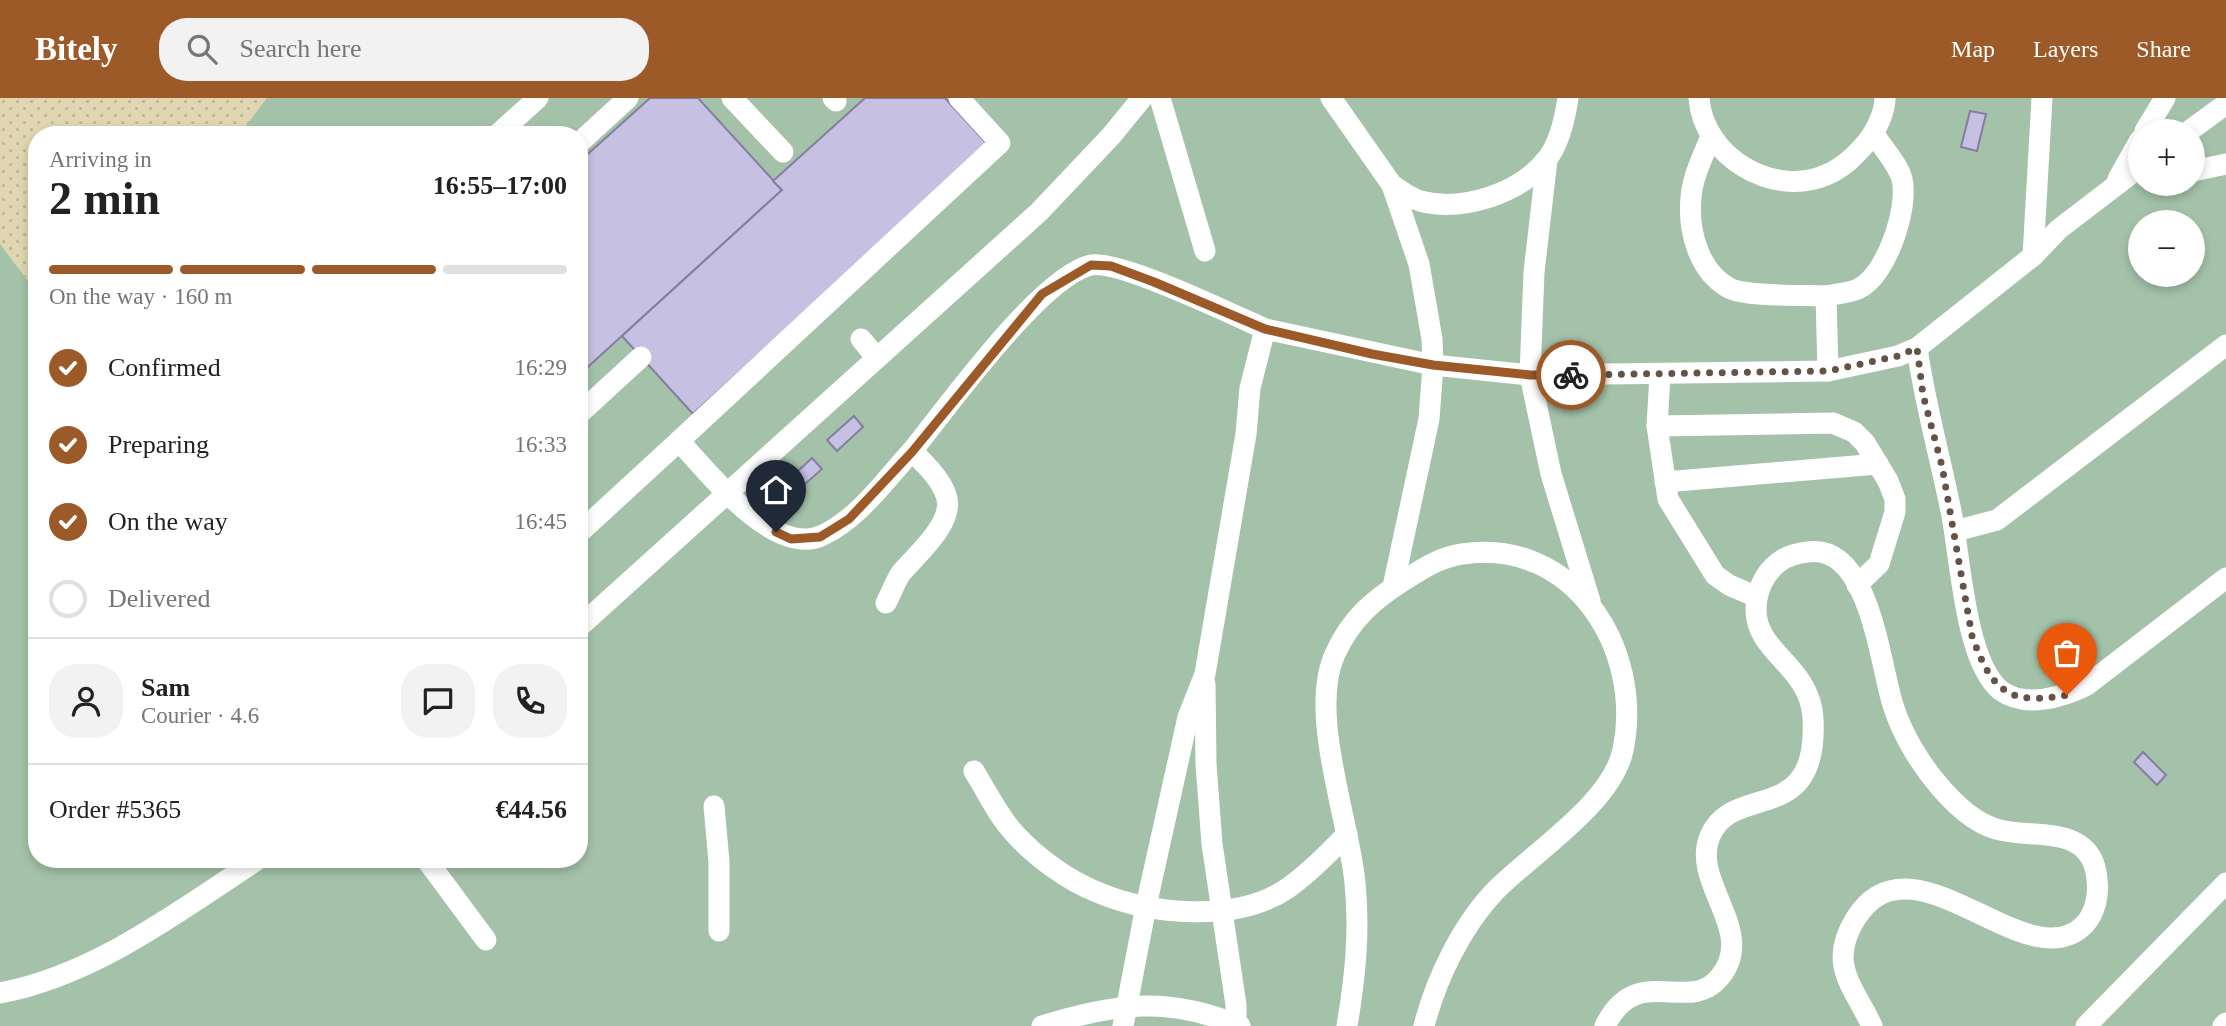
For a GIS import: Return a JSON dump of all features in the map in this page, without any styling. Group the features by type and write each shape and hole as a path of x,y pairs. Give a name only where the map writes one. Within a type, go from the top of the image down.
{"lane":[{"path":"507,126 538,98"},
{"path":"588,135 628,98"},
{"path":"732,98 783,152"},
{"path":"588,525 1000,144 959,98"},
{"path":"588,619 1039,212 1111,136 1142,98"},
{"path":"1160,98 1205,251"},
{"path":"1331,98 1392,185 1419,264 1433,365 1429,419 1393,587"},
{"path":"1392,185 1416,200 1460,204 1484,200 1509,190 1547,160 1558,141 1569,98"},
{"path":"1699,98 1711,136 1732,160 1761,176 1793,182 1825,176 1853,159 1874,134 1885,98"},
{"path":"2033,256 2042,98"},
{"path":"2152,119 2165,98"},
{"path":"2205,119 2226,104"},
{"path":"1711,136 1691,195 1690,230 1704,265 1729,289 1780,295 1826,296 1859,289 1881,268 1897,226 1903,191 1902,177 1874,134"},
{"path":"1547,160 1534,272 1530,375 1551,474 1592,609"},
{"path":"2113,187 2128,161"},
{"path":"2205,168 2226,164"},
{"path":"679,441 762,526 791,539 820,537 849,519 912,452 1042,294 1091,265 1111,266 1265,329 1433,365 1530,375 1828,371 1898,356 1917,348 2033,256 2059,229 2128,176"},
{"path":"2113,187 2128,184"},
{"path":"1826,296 1828,371"},
{"path":"1042,1026 1081,1014 1125,1017 1175,1005 1205,1012 1237,1025 1207,777 1205,674 1246,434 1250,388 1265,329"},
{"path":"861,339 877,358"},
{"path":"1955,531 1997,520 2226,345"},
{"path":"1917,348 1923,395 1933,422 1955,531 1972,636 1981,660 2000,689 2014,697 2047,699 2067,695 2087,685 2226,578"},
{"path":"588,406 641,357"},
{"path":"1660,375 1657,426 1668,499 1715,575 1729,585 1757,597"},
{"path":"1657,426 1833,423 1854,432 1865,443 1878,464 1895,499 1895,512 1879,564 1866,579 1857,584"},
{"path":"887,603 900,575 930,542 946,512 947,497 940,483 912,452"},
{"path":"1665,482 1878,464"},
{"path":"1605,1026 1616,1006 1635,993 1696,991 1711,986 1722,976 1729,958 1731,940 1726,914 1707,868 1710,834 1728,814 1787,794 1804,769 1812,737 1810,704 1797,673 1764,639 1756,612 1757,597 1761,584 1778,562 1804,552 1816,551 1838,561 1857,584 1870,609 1894,709 1905,734 1936,782 1958,806 1986,825 2008,831 2051,834 2082,847 2093,862 2097,879 2094,912 2075,932 2062,937 2033,936 1966,905 1916,890 1884,894 1870,901 1851,926 1843,954 1850,987 1872,1026"},
{"path":"1347,1026 1357,945 1355,883 1329,748 1327,679 1336,653 1364,608 1435,561 1460,554 1516,555 1541,563 1568,580 1592,609 1614,643 1623,678 1626,724 1623,753 1608,784 1580,816 1494,893 1468,927 1438,986 1424,1026"},
{"path":"1125,1017 1146,906 1188,717 1205,674"},
{"path":"974,771 1003,818 1029,847 1073,880 1097,892 1146,906 1188,911 1222,910 1259,901 1286,889 1347,834"},
{"path":"714,806 719,862 719,931"},
{"path":"0,993 71,969 131,942 245,868"},
{"path":"433,868 486,940"},
{"path":"2086,1026 2226,883"}],"green space":[{"path":"0,98 2226,98 2226,1026 0,1026"}],"sand":[{"path":"0,98 267,98 246,126 28,126 28,281 0,244"}],"building":[{"path":"650,98 698,98 782,190 588,367 588,154"},
{"path":"865,98 945,98 988,145 693,414 622,336 782,190 773,181"},
{"path":"1970,111 1986,114 1977,151 1961,147"},
{"path":"854,416 863,427 837,451 827,440"},
{"path":"812,458 822,469 795,493 785,483"},
{"path":"2143,752 2166,775 2157,785 2134,762"}],"way so far":[{"path":"1571,375 1828,371 1898,356 1917,348 1923,395 1933,422 1955,531 1972,636 1981,660 1988,676 2000,689 2014,697 2047,699 2067,695"}],"route":[{"path":"776,532 791,539 820,537 849,519 912,452 1042,294 1067,276 1091,265 1111,266 1265,329 1372,354 1433,365 1530,375 1571,375"}]}
